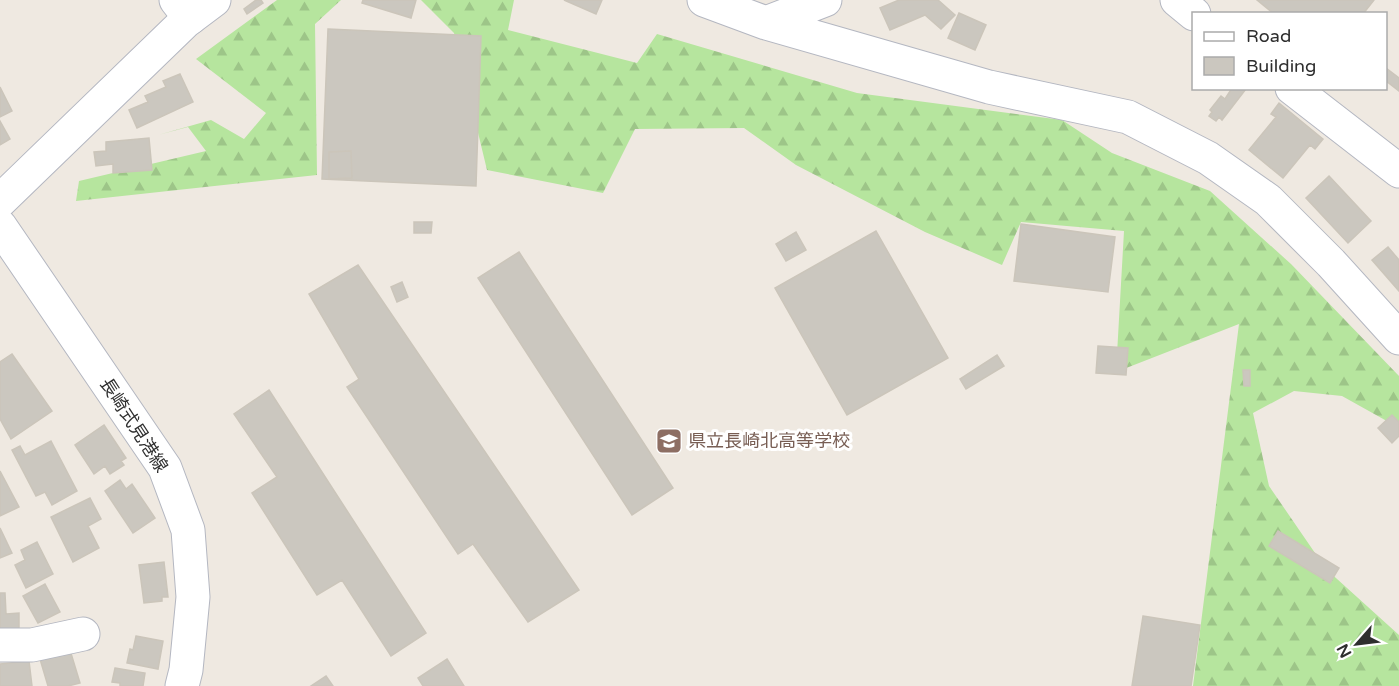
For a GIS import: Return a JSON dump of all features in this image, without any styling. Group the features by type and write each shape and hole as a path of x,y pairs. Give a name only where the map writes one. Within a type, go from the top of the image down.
{"street":[{"path":"704,0 766,23 989,87 1128,117 1208,158 1268,200 1331,263 1399,338"},
{"path":"766,23 825,0"},
{"path":"1177,0 1192,12"},
{"path":"0,201 193,6"},
{"path":"1295,90 1399,171"},
{"name":"長崎式見港線","path":"0,226 165,468 188,530 193,597 186,670 182,686"},
{"path":"0,645 32,645 83,634"}],"green space":[{"path":"277,0 341,0 315,24 317,175 76,201 79,181 206,151 188,127 158,135 211,120 244,139 266,113 196,59"},
{"path":"421,0 514,0 508,30 637,63 657,34 857,93 1062,120 1112,153 1210,191 1291,264 1399,376 1399,432 1385,420 1342,396 1294,391 1253,413 1269,486 1326,569 1399,635 1399,686 1193,686 1239,324 1116,372 1124,231 1021,222 1002,265 925,232 796,165 744,128 635,129 603,193 487,170 454,33"}],"building":[{"path":"256,0 261,0 263,3 247,14 244,9"},
{"path":"363,0 416,0 411,18 362,3"},
{"path":"564,0 602,0 596,14"},
{"path":"899,0 938,0 955,15 941,29 925,15 890,30 880,8"},
{"path":"1257,0 1374,0 1365,12 1272,12"},
{"path":"959,13 986,25 975,50 948,38"},
{"path":"328,29 481,36 476,186 322,179"},
{"path":"1387,69 1399,78 1399,91 1387,82"},
{"path":"180,74 193,102 137,128 129,110 148,102 145,96 166,87 163,81"},
{"path":"0,87 12,111 0,117"},
{"path":"1231,90 1245,90 1222,120 1219,117 1216,121 1209,116 1212,112 1210,110 1221,96 1225,99"},
{"path":"1279,103 1323,139 1315,149 1310,145 1283,178 1249,150 1276,117 1271,114"},
{"path":"0,121 10,139 0,145"},
{"path":"149,138 152,170 113,173 113,164 96,166 94,152 106,151 106,142"},
{"path":"351,151 352,178 329,179 329,152"},
{"path":"1329,176 1371,221 1348,243 1306,198"},
{"path":"414,222 432,222 431,233 414,233"},
{"path":"1021,224 1115,237 1108,292 1014,281"},
{"path":"876,231 948,358 847,415 775,288"},
{"path":"796,232 806,250 786,261 776,244"},
{"path":"1388,247 1399,260 1399,291 1372,260"},
{"path":"519,252 673,488 632,515 478,278"},
{"path":"358,265 579,590 528,622 473,544 458,554 347,387 359,379 309,294"},
{"path":"402,282 408,297 397,302 391,287"},
{"path":"1098,346 1128,348 1126,375 1096,373"},
{"path":"12,354 52,411 11,439 0,419 0,362"},
{"path":"997,355 1004,366 966,389 960,379"},
{"path":"1243,370 1250,370 1250,386 1244,386"},
{"path":"269,390 426,633 391,656 342,580 317,595 252,493 277,477 234,414"},
{"path":"1392,415 1399,422 1399,436 1392,443 1378,428"},
{"path":"104,425 126,458 121,461 124,465 110,474 105,466 94,474 75,445"},
{"path":"51,441 77,491 52,505 45,492 36,496 12,450 20,446 25,455"},
{"path":"0,471 19,507 0,516"},
{"path":"120,480 126,489 132,484 155,518 133,533 105,491"},
{"path":"90,498 101,519 88,526 99,548 73,562 51,517"},
{"path":"0,528 12,553 0,558"},
{"path":"1278,531 1339,568 1330,583 1269,546"},
{"path":"37,542 53,574 26,588 15,565 25,560 21,550"},
{"path":"164,562 168,597 162,597 162,601 144,603 139,565"},
{"path":"45,584 60,612 38,623 23,596"},
{"path":"0,593 5,593 6,614 19,613 19,636 0,637"},
{"path":"1143,616 1200,625 1191,686 1132,686"},
{"path":"136,636 163,641 158,669 127,663"},
{"path":"70,650 80,683 68,686 48,686 40,659"},
{"path":"447,659 464,686 423,686 418,678"},
{"path":"29,661 32,686 0,686 0,664"},
{"path":"115,668 145,673 143,686 120,686 120,683 112,682"},
{"path":"326,676 333,686 311,686"}],"place":[{"name":"県立長崎北高等学校","path":"669,441"}]}
